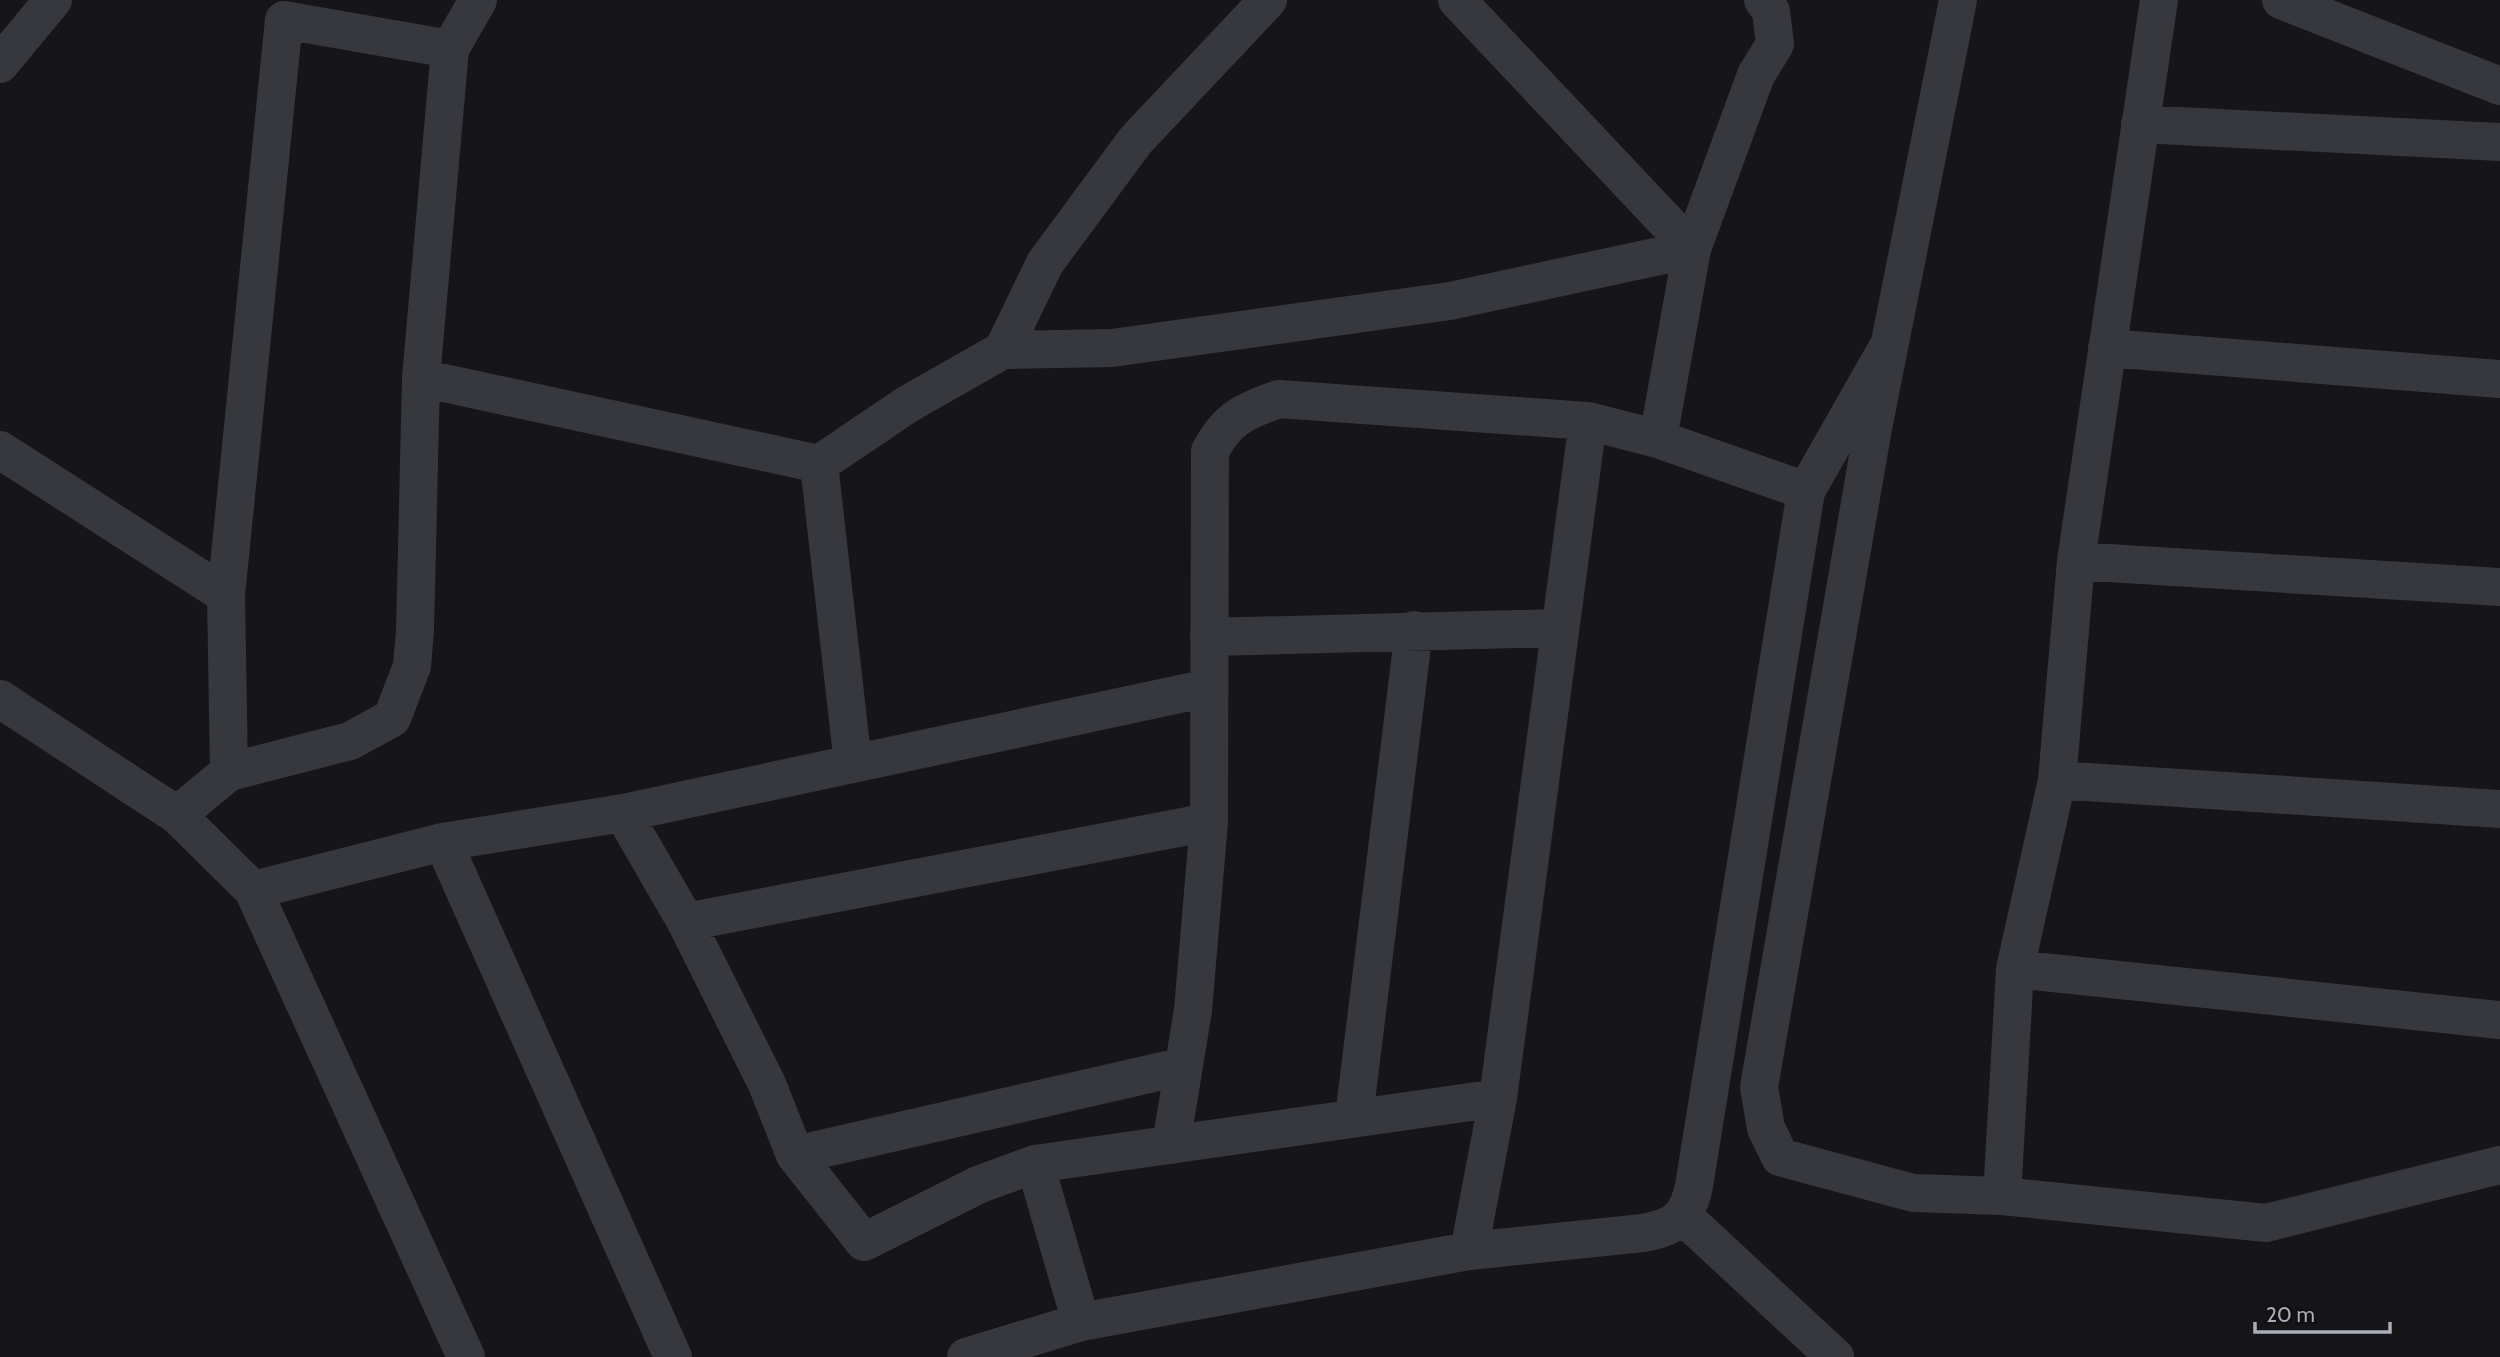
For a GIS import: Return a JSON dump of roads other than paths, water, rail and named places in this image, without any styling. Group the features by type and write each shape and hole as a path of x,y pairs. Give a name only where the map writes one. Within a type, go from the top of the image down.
{"street":[{"path":"0,64 53,0"},
{"path":"177,815 229,772 350,741 392,718 412,666 421,378 450,49 478,0"},
{"path":"1003,350 1045,263 1136,140 1268,0"},
{"path":"1457,0 1692,249"},
{"path":"1658,439 1692,249 1756,75 1775,44 1771,11 1763,0"},
{"path":"1958,0 1889,345 1759,1087 1766,1128 1780,1157 1913,1193 2002,1196 2266,1223 2500,1165"},
{"path":"2002,1196 2015,969 2057,780 2076,561 2159,0"},
{"path":"2281,0 2500,86"},
{"path":"229,772 226,595 288,10 450,49"},
{"path":"2140,124 2500,142"},
{"path":"421,378 820,464 908,404 1003,350 1112,348 1450,301 1692,249"},
{"path":"966,1357 1081,1322 1469,1251 1643,1233 1664,1229 1683,1216 1691,1202 1694,1186 1806,491 1889,345"},
{"path":"2107,348 2500,379"},
{"path":"1171,1144 1193,1010 1209,822 1210,451 1219,434 1248,409 1279,399 1588,421 1658,439 1806,491"},
{"path":"1469,1251 1497,1098 1588,421"},
{"path":"0,450 226,595"},
{"path":"820,464 853,764"},
{"path":"2076,561 2500,587"},
{"path":"1209,637 1559,628"},
{"path":"1354,1117 1414,630"},
{"path":"253,890 443,842 623,813 1208,688"},
{"path":"0,699 177,815 253,890 466,1357"},
{"path":"2057,780 2500,810"},
{"path":"623,813 685,922 767,1084 795,1155 864,1242 979,1184 1035,1164 1497,1098"},
{"path":"685,922 1209,822"},
{"path":"443,842 673,1357"},
{"path":"2015,969 2500,1020"},
{"path":"795,1155 1184,1066"},
{"path":"1035,1164 1081,1322"},
{"path":"1683,1216 1835,1357"}]}
